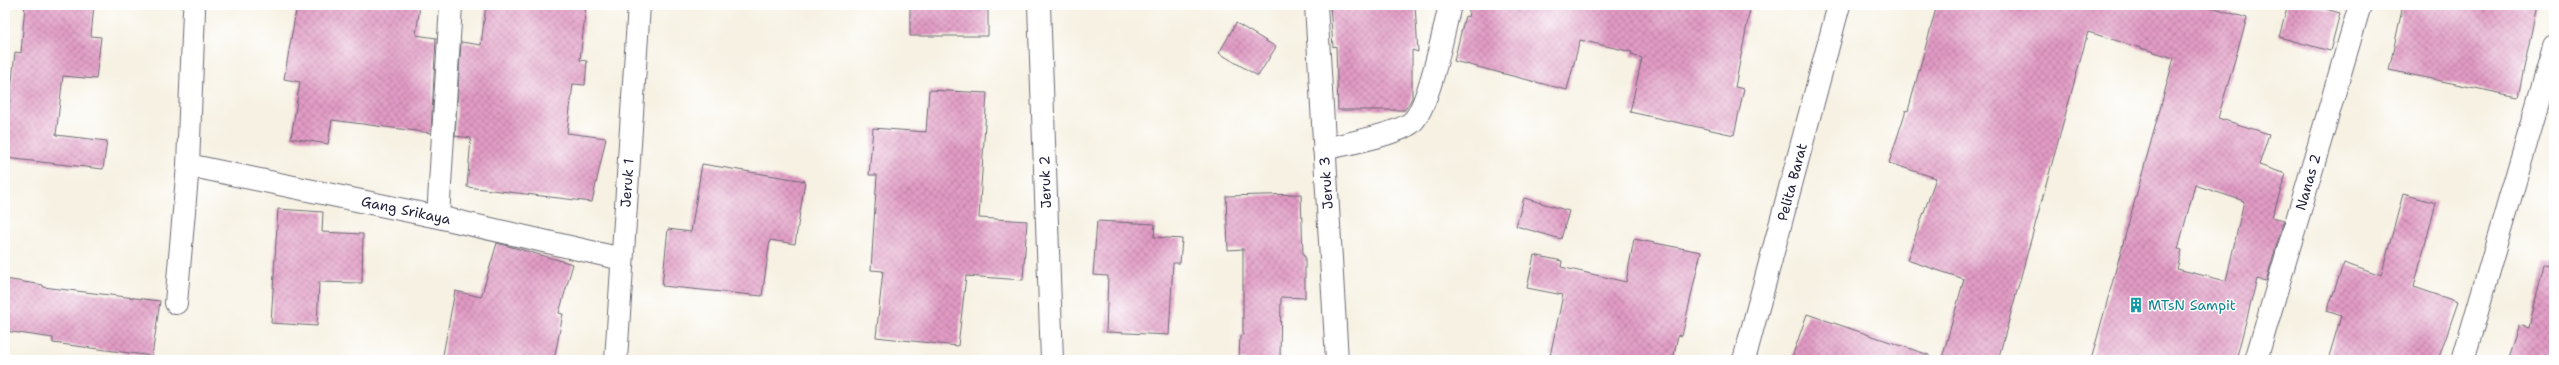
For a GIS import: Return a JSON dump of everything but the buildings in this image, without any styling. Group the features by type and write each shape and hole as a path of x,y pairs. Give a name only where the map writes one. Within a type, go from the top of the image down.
{"street":[{"path":"438,217 451,5"},
{"name":"Jeruk 1","path":"616,360 639,5"},
{"name":"Jeruk 2","path":"1039,5 1052,360"},
{"name":"Jeruk 3","path":"1316,5 1337,360"},
{"path":"1324,149 1397,130 1412,123 1426,98 1450,5"},
{"name":"Pelita Barat","path":"1744,360 1839,5"},
{"name":"Nanas 2","path":"2256,360 2360,5"},
{"path":"176,303 188,165 194,11"},
{"path":"2463,360 2554,47"},
{"name":"Gang Srikaya","path":"188,165 438,217 622,260"}],"place":[{"name":"MTsN Sampit","path":"2136,305"}]}
